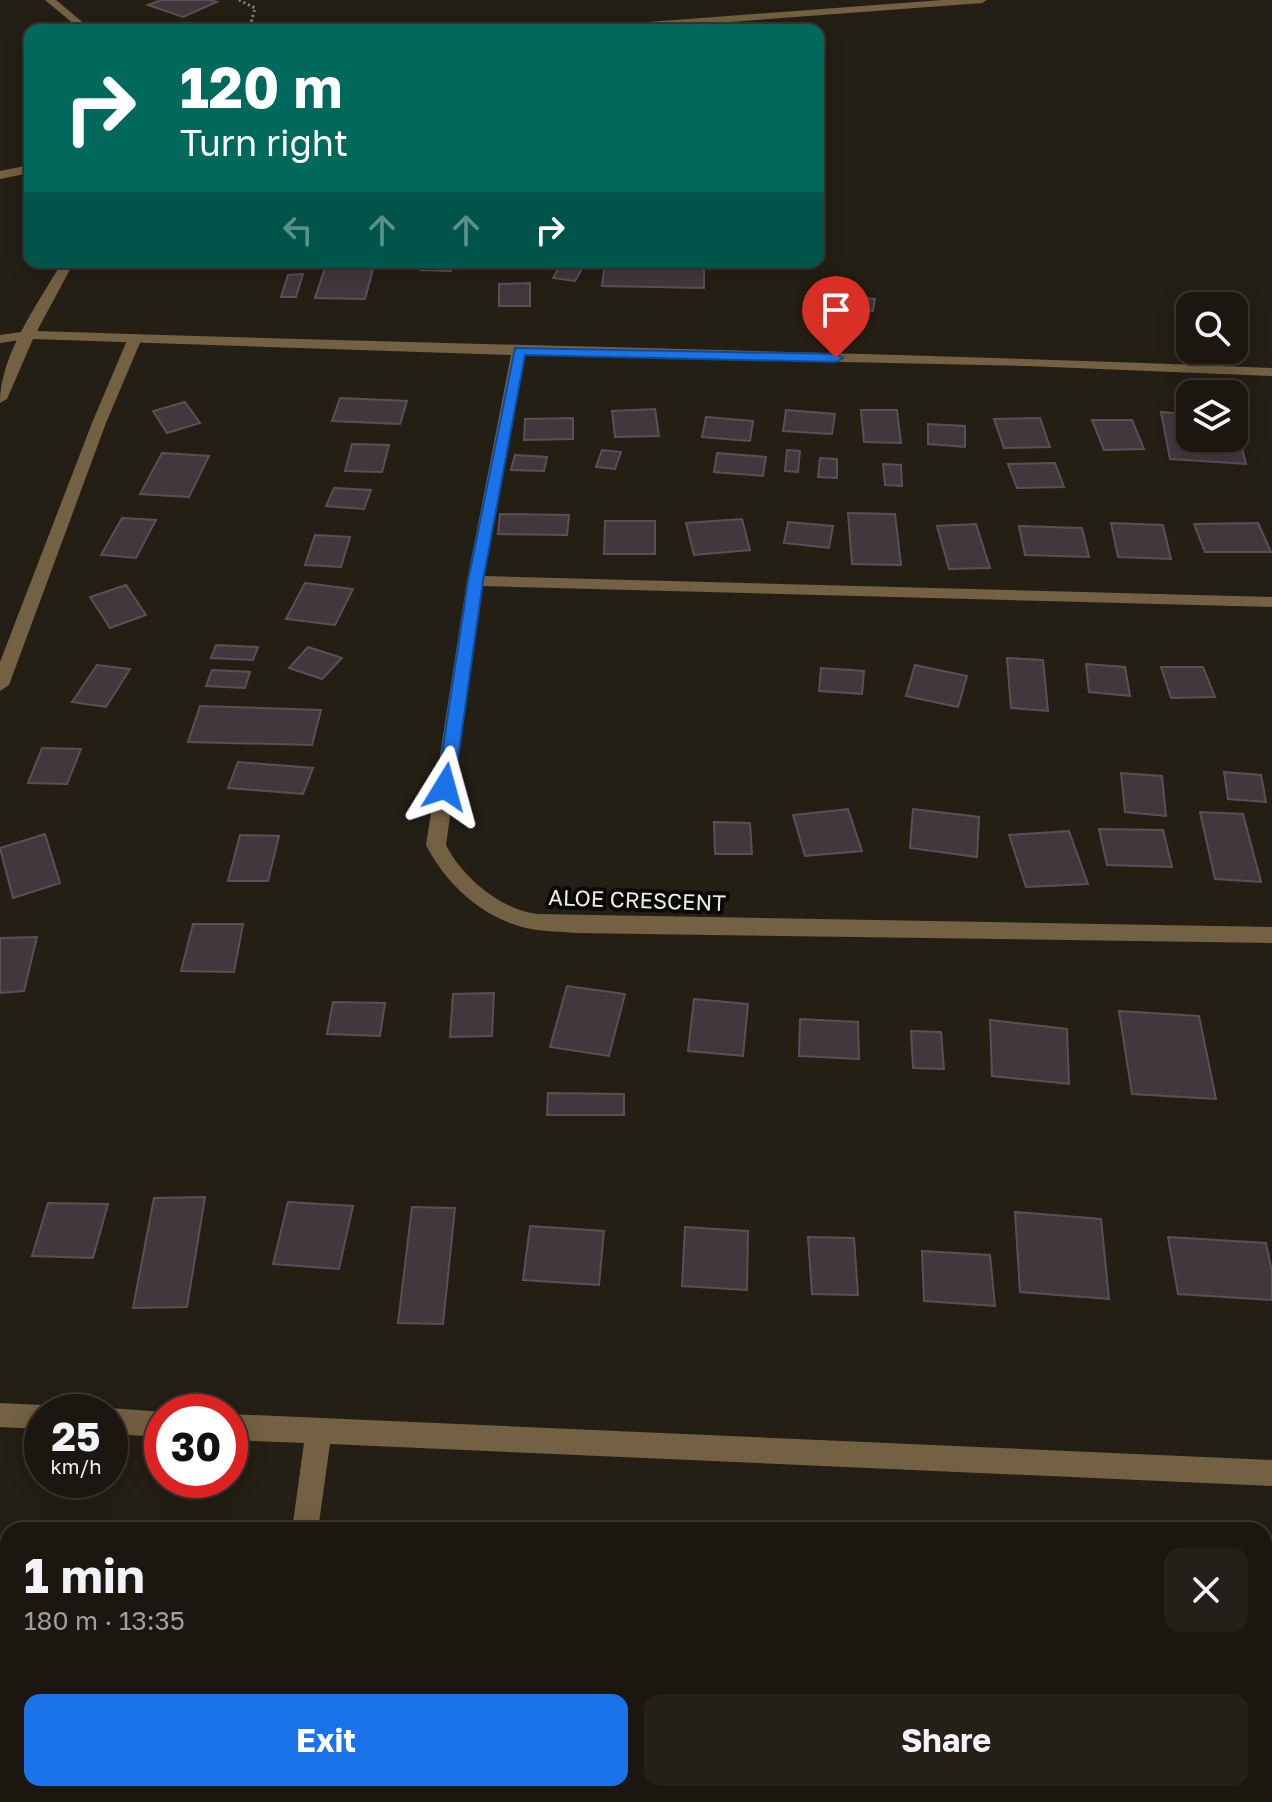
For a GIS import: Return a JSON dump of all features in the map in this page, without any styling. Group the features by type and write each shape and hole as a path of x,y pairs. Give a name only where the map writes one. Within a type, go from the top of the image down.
{"street":[{"path":"50,0 80,24"},
{"path":"662,24 982,0"},
{"path":"0,175 24,170"},
{"path":"0,399 28,335 65,268"},
{"path":"0,339 28,335 519,351 1027,362 1272,372"},
{"path":"0,685 99,423 135,338"},
{"name":"ALOE CRESCENT","path":"519,351 475,581 436,845 444,863 454,875 484,899 526,920 575,925 1272,935"},
{"path":"475,581 1272,602"},
{"path":"0,1415 24,1416"},
{"path":"248,1428 1272,1473"},
{"path":"306,1522 319,1432"}],"path":[{"path":"239,0 255,8 251,24"}],"building":[{"path":"161,0 217,2 183,17 148,5"},
{"path":"325,268 373,268 365,299 315,298"},
{"path":"422,268 452,268 451,271"},
{"path":"559,268 582,268 575,281 553,278"},
{"path":"604,268 704,268 704,288 602,286"},
{"path":"303,274 296,297 281,297 288,275"},
{"path":"530,283 530,306 499,306 499,284"},
{"path":"852,297 875,299 873,311 850,309"},
{"path":"340,398 407,401 400,424 332,421"},
{"path":"185,402 200,423 167,433 153,411"},
{"path":"655,409 659,436 615,437 612,411"},
{"path":"786,410 835,414 832,434 783,431"},
{"path":"861,410 897,410 901,443 864,442"},
{"path":"1161,412 1176,413 1176,452 1243,452 1246,464 1170,459"},
{"path":"706,417 753,421 750,441 702,437"},
{"path":"573,418 573,439 524,440 525,419"},
{"path":"1040,418 1050,447 1004,448 994,419"},
{"path":"1092,420 1132,420 1144,449 1104,450"},
{"path":"928,424 965,426 965,447 928,444"},
{"path":"352,444 389,445 382,472 345,471"},
{"path":"602,450 621,452 615,469 596,467"},
{"path":"787,450 800,451 798,472 785,471"},
{"path":"162,453 209,456 189,497 140,494"},
{"path":"717,453 766,457 763,476 714,472"},
{"path":"515,455 547,457 544,471 511,470"},
{"path":"820,458 837,459 837,478 818,477"},
{"path":"1055,463 1064,487 1017,488 1008,464"},
{"path":"883,464 901,465 902,486 885,485"},
{"path":"334,488 371,490 364,509 326,506"},
{"path":"848,513 895,514 901,565 852,564"},
{"path":"500,514 569,515 567,535 498,534"},
{"path":"122,518 156,520 136,558 101,555"},
{"path":"742,519 750,550 694,555 686,523"},
{"path":"605,521 655,521 655,554 604,554"},
{"path":"788,522 833,526 829,548 784,543"},
{"path":"1111,523 1163,525 1171,559 1118,557"},
{"path":"1258,523 1271,552 1205,552 1194,524"},
{"path":"976,524 990,568 949,569 937,526"},
{"path":"1019,526 1082,528 1089,557 1025,555"},
{"path":"315,535 350,537 341,567 305,565"},
{"path":"305,583 353,589 335,625 286,619"},
{"path":"126,585 146,615 110,628 90,597"},
{"path":"216,645 258,647 253,660 211,658"},
{"path":"308,647 342,658 322,679 289,668"},
{"path":"1007,658 1043,660 1048,711 1011,708"},
{"path":"1086,664 1125,667 1130,696 1089,692"},
{"path":"97,665 130,669 106,707 72,702"},
{"path":"915,665 967,676 958,707 906,696"},
{"path":"1161,667 1203,667 1215,697 1171,698"},
{"path":"821,668 864,671 862,694 819,691"},
{"path":"212,670 250,672 245,688 206,686"},
{"path":"200,706 321,710 312,745 188,742"},
{"path":"42,748 81,749 67,784 28,783"},
{"path":"238,762 313,768 303,794 228,788"},
{"path":"1224,772 1261,775 1266,802 1228,799"},
{"path":"1121,773 1162,776 1166,816 1125,812"},
{"path":"848,809 862,851 805,856 793,815"},
{"path":"913,809 979,817 977,857 910,848"},
{"path":"1200,812 1243,814 1261,882 1215,879"},
{"path":"714,822 750,823 752,854 715,854"},
{"path":"1099,829 1163,830 1172,867 1107,865"},
{"path":"1069,831 1088,884 1026,887 1009,835"},
{"path":"45,834 60,883 13,898 0,848"},
{"path":"240,835 279,836 268,881 228,881"},
{"path":"193,924 243,924 234,972 181,971"},
{"path":"37,937 24,991 0,993 0,938"},
{"path":"567,986 625,994 609,1056 550,1047"},
{"path":"494,993 492,1036 450,1037 453,994"},
{"path":"694,999 748,1004 743,1056 688,1051"},
{"path":"333,1002 385,1003 380,1036 327,1034"},
{"path":"1119,1011 1199,1016 1216,1099 1132,1094"},
{"path":"800,1019 858,1022 859,1059 799,1056"},
{"path":"990,1020 1067,1029 1069,1084 992,1076"},
{"path":"911,1031 941,1032 944,1069 913,1068"},
{"path":"548,1093 624,1094 624,1115 547,1115"},
{"path":"205,1197 187,1307 133,1308 154,1198"},
{"path":"288,1202 353,1206 339,1269 273,1264"},
{"path":"48,1203 108,1204 93,1258 32,1256"},
{"path":"412,1207 455,1208 443,1324 398,1323"},
{"path":"1015,1212 1101,1219 1109,1299 1020,1292"},
{"path":"530,1226 604,1231 599,1285 523,1280"},
{"path":"685,1227 748,1231 747,1290 682,1286"},
{"path":"808,1237 854,1238 858,1295 812,1294"},
{"path":"1168,1237 1266,1243 1272,1272 1272,1300 1178,1294"},
{"path":"922,1251 990,1255 995,1306 924,1301"}],"route":[{"path":"445,787 475,581 519,351 836,358"}]}
